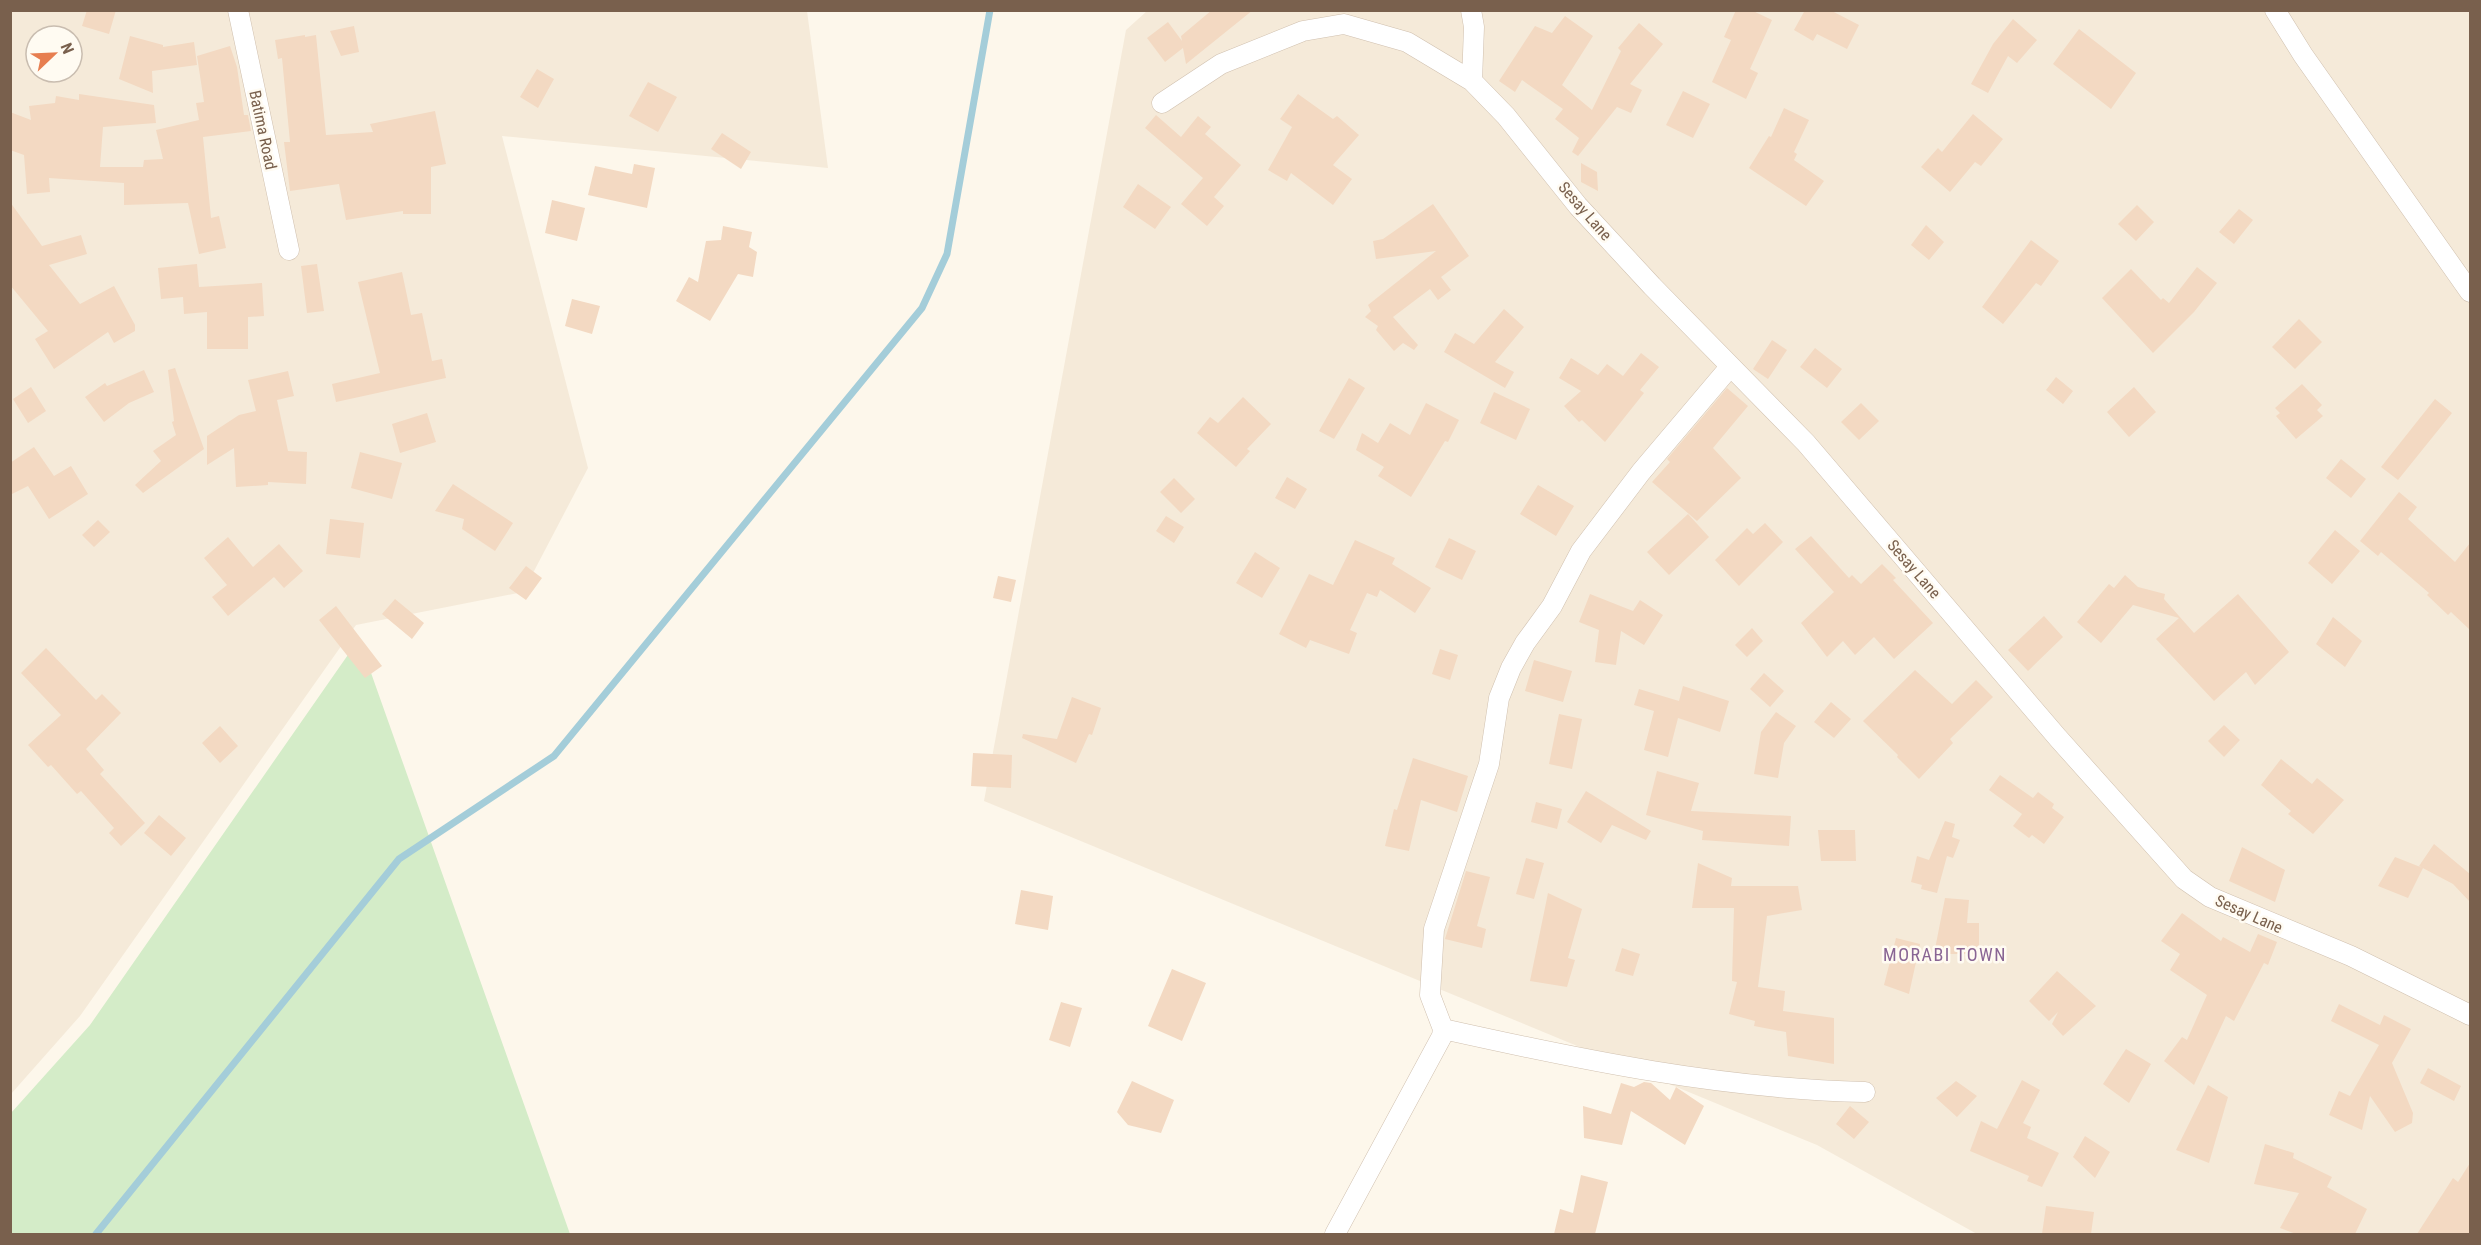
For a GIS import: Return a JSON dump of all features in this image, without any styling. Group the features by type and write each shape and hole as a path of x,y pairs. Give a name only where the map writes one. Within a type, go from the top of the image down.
{"street":[{"name":"Batima Road","path":"238,10 289,250"},
{"path":"1471,10 1474,27 1472,81"},
{"path":"2275,10 2303,55 2470,292"},
{"name":"Sesay Lane","path":"1162,103 1221,64 1303,31 1344,24 1407,42 1472,81 1506,116 1578,206 1729,368 1806,443 2065,747 2184,879 2210,897 2351,956 2470,1015"},
{"path":"1335,1234 1438,1045 1443,1029 1430,995 1434,929 1489,764 1499,698 1511,668 1525,643 1552,606 1581,551 1641,472 1729,368"},
{"path":"1443,1029 1581,1060 1793,1091 1865,1092"}],"shaded area":[{"path":"11,11 807,11 828,168 502,136 588,468 523,592 356,625 80,1016 11,1094"},
{"path":"1147,11 2470,11 2470,1234 1977,1234 1817,1145 984,801 1126,30"}],"green space":[{"path":"359,639 570,1234 11,1234 11,1113 90,1025"}],"building":[{"path":"87,10 116,10 109,34 84,27 83,24"},
{"path":"1212,10 1253,10 1186,64 1183,48 1165,62 1147,38 1168,22 1182,41 1181,36"},
{"path":"1736,10 1751,10 1772,20 1750,69 1758,73 1746,99 1712,82 1731,40 1724,37"},
{"path":"1805,10 1830,10 1859,25 1847,49 1817,34 1813,41 1794,30"},
{"path":"1565,16 1593,36 1562,85 1592,110 1621,51 1618,48 1639,23 1663,44 1630,84 1642,90 1631,113 1617,107 1578,156 1572,152 1579,138 1555,119 1563,109 1522,80 1515,92 1499,81 1535,26 1552,33"},
{"path":"2013,19 2037,40 2017,63 2008,56 1988,93 1971,84 1993,44"},
{"path":"354,26 359,52 341,56 330,31"},
{"path":"2079,29 2136,73 2111,109 2053,64"},
{"path":"305,35 305,37 316,35 326,135 373,132 370,124 435,111 446,164 431,167 431,214 403,214 403,211 346,220 339,184 290,191 284,142 290,142 282,58 278,59 275,40"},
{"path":"130,36 163,45 163,47 194,42 197,65 152,71 153,93 119,79"},
{"path":"230,46 237,67 244,115 248,115 251,131 203,137 211,218 219,216 226,248 199,254 188,203 124,205 124,183 49,178 50,192 27,194 24,155 10,150 10,112 31,120 29,106 55,103 56,96 79,100 79,94 154,105 156,123 103,127 100,167 143,167 144,160 163,159 156,130 199,120 196,103 204,102 197,56"},
{"path":"537,69 554,79 538,108 520,97"},
{"path":"648,82 677,97 658,132 629,116"},
{"path":"1683,91 1710,104 1693,138 1666,125"},
{"path":"1298,94 1333,119 1337,116 1359,135 1333,165 1352,179 1333,205 1291,173 1287,181 1268,170 1292,127 1280,119"},
{"path":"1784,108 1809,120 1794,152 1797,154 1794,160 1824,181 1806,206 1749,168 1769,136 1771,137"},
{"path":"1973,114 2003,139 1981,166 1975,162 1950,192 1921,167 1938,148 1942,152"},
{"path":"1156,115 1181,137 1198,116 1211,127 1205,134 1241,165 1214,197 1224,206 1207,226 1181,204 1203,178 1145,128"},
{"path":"722,133 751,152 741,169 711,149"},
{"path":"1581,163 1597,172 1598,191 1581,182"},
{"path":"634,164 655,168 647,208 588,195 595,166 632,174"},
{"path":"1138,184 1171,207 1155,229 1123,207"},
{"path":"552,200 585,208 577,241 545,233"},
{"path":"10,202 42,246 81,235 87,254 49,265 80,304 114,286 135,325 135,331 114,343 108,332 54,369 35,339 48,331 10,285"},
{"path":"1433,204 1469,256 1441,277 1451,290 1438,300 1430,289 1393,317 1418,345 1414,350 1403,343 1394,351 1376,330 1378,326 1365,317 1371,311 1368,305 1436,251 1376,259 1373,241 1383,239"},
{"path":"2137,205 2154,222 2136,241 2118,224"},
{"path":"2239,209 2253,220 2234,244 2219,232"},
{"path":"1926,225 1944,242 1929,260 1911,245"},
{"path":"723,226 752,232 749,247 757,252 753,277 738,274 710,321 676,301 689,277 698,282 706,241 721,240"},
{"path":"2031,240 2059,261 2041,286 2036,283 2003,324 1982,307"},
{"path":"197,264 199,287 262,283 264,316 248,317 248,349 207,349 207,312 184,314 183,297 161,299 158,268"},
{"path":"317,264 324,311 307,313 301,266"},
{"path":"2197,267 2217,283 2194,312 2153,353 2102,298 2131,269 2161,300 2163,298 2169,303"},
{"path":"402,272 411,315 422,313 432,361 442,359 446,378 336,402 332,384 380,373 358,282"},
{"path":"572,299 600,306 592,334 565,326"},
{"path":"1504,309 1524,327 1495,362 1514,372 1505,388 1444,352 1455,333 1474,344"},
{"path":"2299,319 2322,342 2295,369 2272,347"},
{"path":"1772,340 1787,350 1768,379 1753,369"},
{"path":"1815,348 1842,369 1827,388 1800,367"},
{"path":"1641,353 1659,367 1640,390 1644,393 1605,442 1582,420 1579,422 1564,406 1581,391 1559,378 1571,358 1598,375 1607,364 1623,376"},
{"path":"175,368 204,449 143,493 135,485 161,461 153,451 176,435 172,422 174,421 168,370"},
{"path":"144,370 154,392 129,403 104,422 85,397 105,383 107,386"},
{"path":"288,371 294,396 277,400 288,451 307,452 306,484 268,482 268,485 236,487 234,448 207,465 207,436 239,415 256,411 248,380"},
{"path":"2056,377 2073,391 2063,404 2046,390"},
{"path":"1349,378 1365,388 1334,439 1319,431"},
{"path":"2302,384 2322,405 2317,410 2323,416 2296,439 2276,416 2280,413 2275,408"},
{"path":"31,387 46,411 28,423 13,399"},
{"path":"2134,387 2156,412 2129,437 2107,412"},
{"path":"1727,388 1748,406 1713,448 1741,478 1697,521 1652,482 1670,462 1667,459"},
{"path":"1494,392 1530,409 1516,440 1480,423"},
{"path":"1243,397 1271,424 1247,449 1250,451 1236,467 1197,433 1210,417 1218,423"},
{"path":"2435,399 2452,413 2398,480 2381,467"},
{"path":"1426,403 1459,420 1448,442 1445,441 1411,497 1378,476 1384,467 1356,450 1362,433 1378,443 1390,423 1410,435"},
{"path":"1861,403 1879,421 1859,440 1841,422"},
{"path":"427,413 436,442 400,453 392,424"},
{"path":"34,447 54,476 71,466 88,494 49,519 28,486 10,495 10,463"},
{"path":"360,452 402,463 392,499 351,488"},
{"path":"2341,459 2366,479 2351,498 2326,478"},
{"path":"1287,477 1307,489 1295,509 1275,498"},
{"path":"1174,478 1195,499 1181,513 1160,492"},
{"path":"453,484 513,523 495,551 462,529 464,519 435,511"},
{"path":"1538,485 1574,506 1556,536 1520,514"},
{"path":"2399,492 2417,507 2408,519 2455,562 2470,543 2470,630 2451,612 2448,615 2427,595 2429,593 2381,552 2378,556 2360,541"},
{"path":"1688,514 1709,537 1669,575 1647,552"},
{"path":"1166,516 1184,527 1174,543 1156,531"},
{"path":"330,519 364,523 360,558 326,554"},
{"path":"98,520 110,532 94,547 82,535"},
{"path":"1765,523 1783,542 1739,586 1715,560 1747,528 1753,534"},
{"path":"2335,530 2360,551 2332,584 2308,563"},
{"path":"1811,536 1849,578 1852,575 1861,584 1882,564 1896,578 1893,580 1933,623 1894,659 1874,637 1855,655 1843,641 1827,657 1801,623 1834,592 1795,549"},
{"path":"228,537 253,567 279,544 303,571 284,588 274,577 228,616 212,597 227,585 204,558"},
{"path":"1449,538 1476,551 1462,580 1435,567"},
{"path":"1355,540 1395,558 1392,564 1431,588 1415,613 1380,590 1377,597 1367,593 1350,630 1357,633 1349,654 1310,640 1306,648 1279,634 1309,574 1333,585"},
{"path":"1255,552 1280,568 1262,598 1236,583"},
{"path":"526,566 542,578 526,600 509,588"},
{"path":"2125,575 2138,587 2165,594 2164,599 2194,633 2238,594 2289,652 2255,685 2246,672 2214,701 2156,639 2179,618 2133,605 2101,643 2077,622 2109,584 2114,588"},
{"path":"998,576 1016,580 1011,602 993,598"},
{"path":"1590,594 1633,611 1640,600 1663,615 1644,645 1621,631 1616,665 1595,662 1599,630 1579,622"},
{"path":"395,599 424,623 412,639 382,614"},
{"path":"336,606 382,666 365,678 319,620"},
{"path":"2044,616 2063,637 2028,671 2008,650"},
{"path":"2333,617 2362,641 2345,667 2316,644"},
{"path":"1752,628 1763,641 1747,657 1735,645"},
{"path":"46,648 96,700 102,694 121,713 86,749 104,770 100,774 145,823 121,846 109,833 114,828 81,791 77,794 51,765 48,767 28,745 61,715 21,673"},
{"path":"1440,649 1458,655 1450,680 1432,674"},
{"path":"1534,660 1572,671 1563,702 1525,691"},
{"path":"1915,670 1952,704 1976,680 1993,697 1950,739 1953,743 1919,779 1863,721"},
{"path":"1764,673 1784,691 1770,707 1750,689"},
{"path":"1683,686 1729,701 1720,732 1678,718 1668,757 1644,750 1654,711 1634,705 1639,689 1679,701"},
{"path":"1072,697 1101,708 1092,735 1089,734 1076,763 1022,738 1023,734 1057,739"},
{"path":"1831,702 1851,719 1834,738 1814,722"},
{"path":"1776,712 1796,726 1784,743 1778,778 1754,774 1761,732"},
{"path":"1559,714 1582,719 1572,769 1549,764"},
{"path":"2224,725 2240,740 2224,757 2208,741"},
{"path":"220,726 238,746 220,763 202,743"},
{"path":"973,753 1012,755 1011,788 971,786"},
{"path":"1413,758 1468,776 1457,812 1421,800 1409,851 1385,846 1394,809 1397,810"},
{"path":"2281,759 2312,784 2317,778 2344,800 2313,834 2288,814 2291,811 2261,785"},
{"path":"1657,771 1699,783 1691,811 1791,816 1789,846 1702,840 1703,831 1646,815"},
{"path":"2000,775 2033,798 2038,792 2054,804 2052,808 2064,817 2044,844 2032,835 2029,838 2013,826 2022,814 1989,790"},
{"path":"1586,791 1651,831 1646,840 1612,825 1601,843 1567,822"},
{"path":"1536,802 1562,809 1557,829 1531,822"},
{"path":"159,815 186,838 171,856 144,833"},
{"path":"1945,821 1955,824 1952,837 1960,840 1953,858 1947,856 1937,893 1921,889 1922,885 1911,882 1917,856 1929,860"},
{"path":"1818,830 1855,830 1856,861 1821,861"},
{"path":"2434,844 2470,874 2470,902 2453,884 2419,866"},
{"path":"2242,847 2285,870 2275,902 2229,881"},
{"path":"2395,857 2423,868 2408,898 2378,886"},
{"path":"1526,858 1544,863 1534,899 1516,894"},
{"path":"1698,863 1732,878 1731,886 1798,886 1802,910 1767,916 1758,987 1785,991 1783,1011 1834,1018 1834,1064 1788,1056 1786,1032 1754,1026 1755,1021 1729,1014 1737,982 1732,981 1734,908 1692,908"},
{"path":"1466,871 1490,877 1477,926 1486,929 1482,948 1445,939"},
{"path":"1021,890 1053,896 1048,930 1015,924"},
{"path":"1548,893 1582,909 1568,958 1575,960 1567,987 1530,981"},
{"path":"1945,898 1969,900 1967,923 1979,923 1979,954 1934,954"},
{"path":"2182,913 2221,941 2223,937 2250,952 2258,934 2277,942 2268,965 2264,963 2234,1021 2226,1016 2194,1085 2164,1061 2182,1037 2187,1040 2207,995 2170,970 2180,954 2161,941"},
{"path":"1896,938 1920,944 1909,994 1884,985"},
{"path":"1622,948 1640,954 1633,976 1615,971"},
{"path":"1172,969 1206,983 1182,1041 1148,1026"},
{"path":"2057,971 2096,1006 2063,1036 2052,1024 2058,1012 2049,1021 2029,1001"},
{"path":"1061,1002 1082,1008 1070,1047 1049,1040"},
{"path":"2339,1004 2380,1025 2384,1015 2411,1029 2392,1063 2413,1113 2412,1123 2395,1132 2370,1096 2362,1130 2329,1115 2339,1091 2350,1096 2379,1045 2331,1021"},
{"path":"2126,1049 2151,1064 2129,1103 2103,1084"},
{"path":"2428,1068 2461,1086 2454,1101 2420,1083"},
{"path":"2022,1080 2040,1090 2023,1123 2031,1127 2027,1138 2059,1153 2042,1187 2027,1181 2029,1176 1970,1151 1981,1121 1997,1129"},
{"path":"1132,1081 1174,1100 1161,1133 1128,1125 1117,1112"},
{"path":"1956,1081 1977,1096 1957,1117 1936,1098"},
{"path":"1644,1082 1651,1083 1670,1100 1676,1087 1704,1106 1685,1145 1631,1111 1622,1145 1584,1138 1583,1106 1611,1114 1621,1083 1634,1087"},
{"path":"2208,1085 2228,1097 2209,1163 2176,1150"},
{"path":"1850,1106 1869,1122 1854,1139 1836,1124"},
{"path":"2085,1136 2110,1152 2095,1178 2073,1157"},
{"path":"2265,1144 2294,1153 2293,1158 2332,1177 2327,1187 2367,1209 2355,1234 2296,1234 2280,1228 2299,1193 2254,1184"},
{"path":"2470,1163 2470,1234 2417,1234 2453,1178 2458,1182"},
{"path":"1581,1175 1608,1182 1595,1234 1554,1234 1560,1209 1573,1213"},
{"path":"2046,1206 2094,1212 2091,1234 2042,1234"}],"waterway":[{"path":"96,1234 399,859 554,756 922,308 947,254 990,10"}],"district":[{"name":"MORABI TOWN","path":"1945,954"}]}
